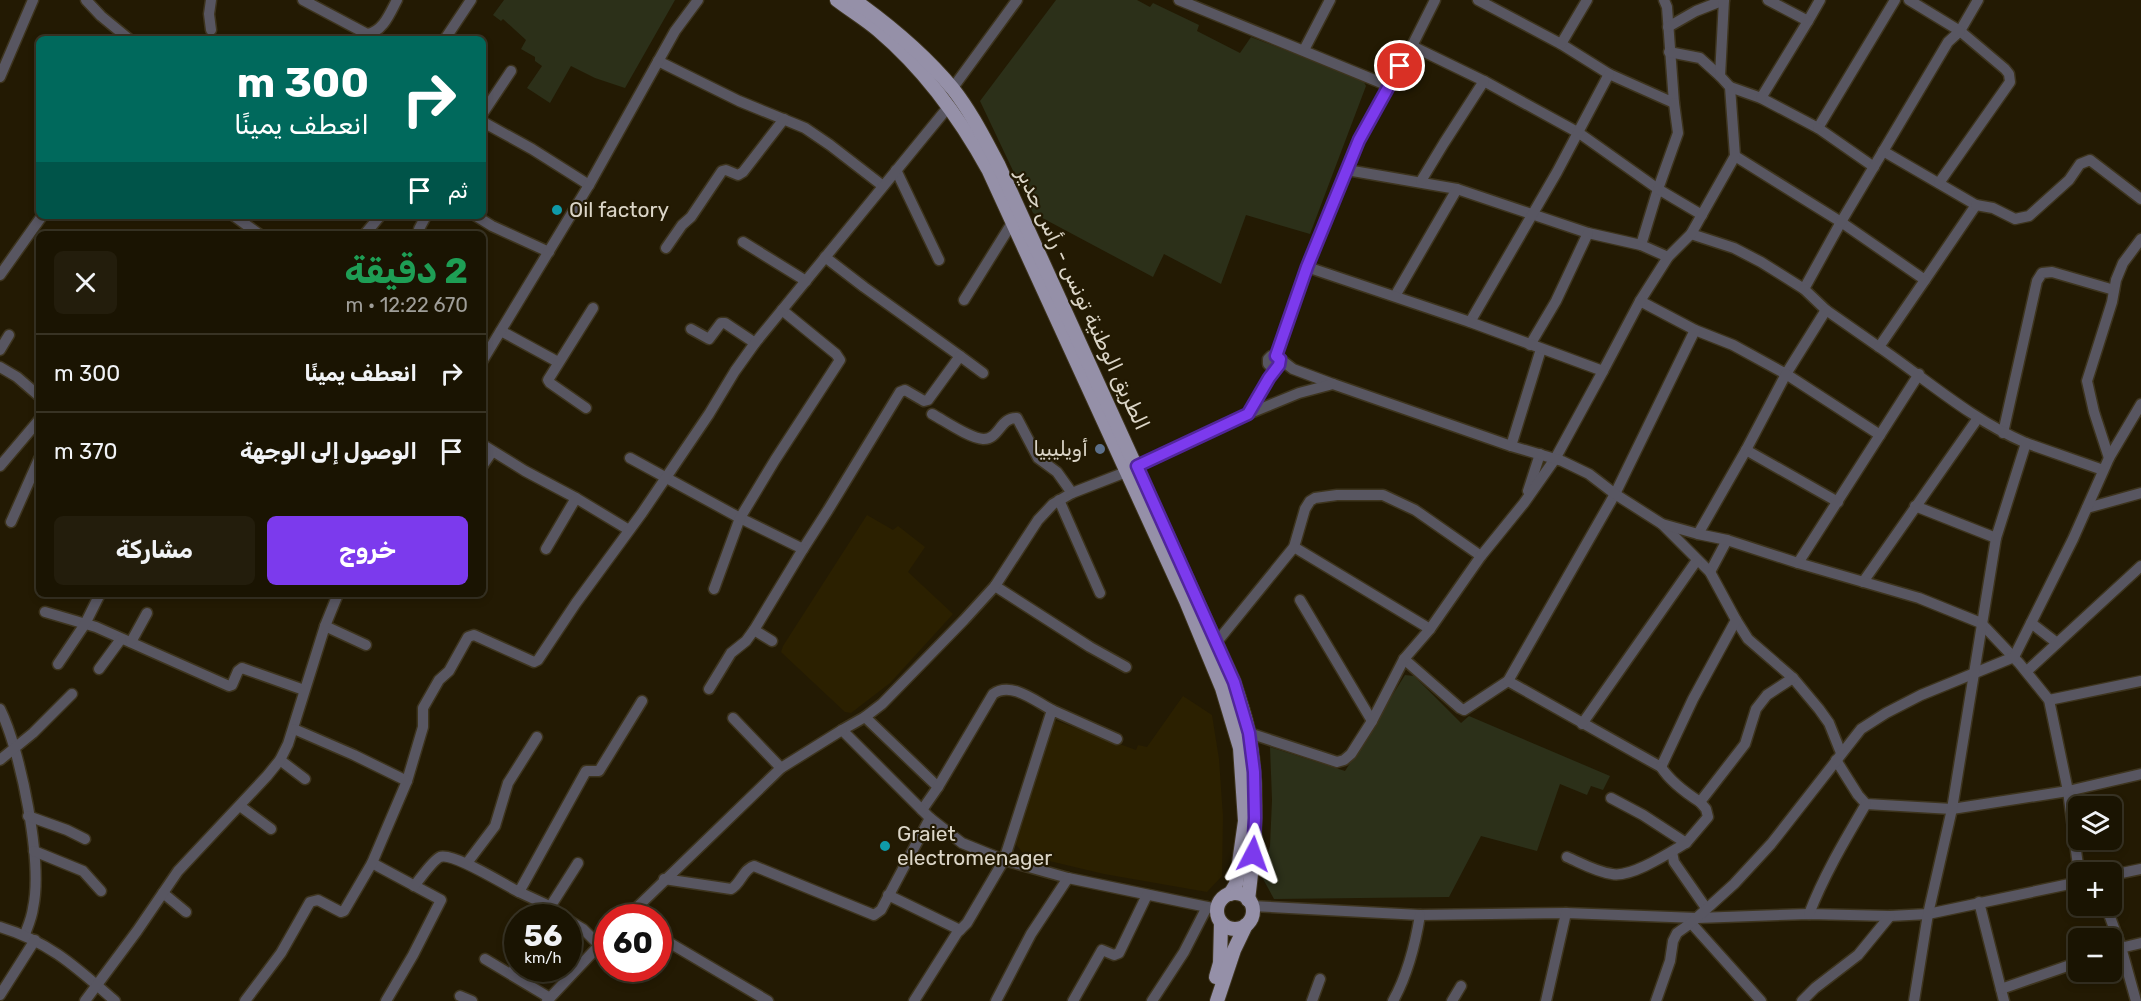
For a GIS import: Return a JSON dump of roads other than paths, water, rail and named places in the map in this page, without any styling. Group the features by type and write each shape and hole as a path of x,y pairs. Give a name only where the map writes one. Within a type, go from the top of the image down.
{"main road":[{"name":"الطريق الوطنية تونس - رأس جدير","path":"837,0 878,29 910,61 949,106 967,132 989,171 1234,682 1249,733 1254,772 1255,818 1250,903"},
{"name":"الطريق الوطنية تونس - رأس جدير","path":"856,1 885,23 952,89 974,119 998,164 1206,647 1222,688 1240,748 1245,821 1240,866 1236,884 1230,894"},
{"path":"1209,1001 1220,963 1215,913 1221,900 1230,894 1240,894 1250,903 1252,916 1234,950 1217,1001"},
{"path":"1215,913 1225,927 1236,929 1246,925"}],"street":[{"path":"2,70 33,0"},
{"path":"86,0 96,4 101,16 125,36"},
{"path":"211,0 209,14 211,30"},
{"path":"303,0 364,33 374,36 397,0"},
{"path":"447,36 471,0"},
{"path":"952,89 1017,0"},
{"path":"1179,0 1389,86"},
{"path":"1304,50 1330,0"},
{"path":"1248,414 1276,363 1307,267 1359,140 1435,0"},
{"path":"1478,0 1561,44 1608,74 1674,103"},
{"path":"1561,44 1587,0"},
{"path":"1641,245 1678,133 1664,0"},
{"path":"1668,27 1696,11 1724,0 1720,76"},
{"path":"1768,0 1808,21"},
{"path":"1761,98 1820,0"},
{"path":"1818,128 1895,0"},
{"path":"1910,0 1959,31 2009,74 2010,82 1939,183"},
{"path":"1804,289 1948,42 1959,31 1978,0"},
{"path":"486,355 589,185 691,1"},
{"path":"1412,46 1484,81 1579,133 1658,189 1702,215"},
{"path":"1669,52 1700,58 1730,87 1761,98 1818,128 1874,167"},
{"path":"658,61 739,101 804,128 830,145 882,186"},
{"path":"486,108 511,70"},
{"path":"1470,322 1579,133 1608,74"},
{"path":"1421,181 1484,81"},
{"path":"1249,733 1337,762 1351,754 1372,721 1404,658 1430,629 1481,556 1524,503 1555,459 1640,301 1668,257 1691,234 1702,215 1735,156 1730,87"},
{"path":"245,1001 281,953 310,902 318,900 342,912 372,863 407,781 423,727 423,708 439,680 449,671 468,637 474,634 534,662 538,660 709,414 755,342 949,106"},
{"path":"666,248 682,225 691,217 722,171 726,170 738,175 743,172 784,119"},
{"path":"486,124 589,185"},
{"path":"1883,151 1976,204 1993,208 2015,219 2029,216 2069,180 2080,164 2090,160 2141,199"},
{"path":"1735,156 1841,222 1924,280"},
{"path":"896,170 939,260"},
{"path":"1347,170 1421,181 1456,189 1588,233 1641,245 1668,257"},
{"path":"1395,296 1456,189"},
{"path":"1879,347 1976,204"},
{"path":"0,275 40,219"},
{"path":"238,219 255,231"},
{"path":"368,231 378,219"},
{"path":"419,229 424,219"},
{"path":"482,219 549,252"},
{"path":"964,300 1012,223"},
{"path":"1511,446 1536,347 1588,233"},
{"path":"1691,234 1734,248 1804,289 1826,310 2003,434 2103,470"},
{"path":"2109,459 2087,381 2123,263 2141,238"},
{"path":"743,242 806,281"},
{"path":"825,257 983,373"},
{"path":"1307,267 1470,322 1603,371"},
{"path":"2003,434 2037,281 2042,273 2052,272 2114,290"},
{"path":"1640,301 1695,330 1733,345 1786,374 1880,435"},
{"path":"586,408 550,383 550,376 593,308"},
{"path":"714,589 740,518 840,360 836,354 782,310"},
{"path":"1698,534 1786,374 1826,310"},
{"path":"692,330 709,339 721,323 725,322 755,342"},
{"path":"1404,658 1464,710 1508,681 1615,494 1695,330"},
{"path":"501,332 558,362"},
{"path":"0,350 9,335"},
{"path":"709,688 731,653 746,641 754,630 900,392 905,390 924,401 928,400 960,356"},
{"path":"1276,363 1511,446 1555,459 1589,474 1615,494 1662,524 1710,572 1748,639 1793,678 1829,723 1839,757 1858,795 1866,804 1952,809 2068,791 2141,774"},
{"path":"0,367 17,377 36,393"},
{"path":"1798,564 1919,374"},
{"path":"640,904 781,768 865,717 897,690 995,586 1043,514 1059,500 1248,414 1299,393 1333,384"},
{"path":"1656,1001 1677,933 1694,921 1734,884 1771,844 1861,729 1921,695 2014,657 2103,470 2141,404"},
{"path":"932,414 982,439 992,437 1004,422 1017,418 1038,458 1057,472 1072,493"},
{"path":"1863,582 1978,418"},
{"path":"0,466 36,424"},
{"path":"1914,1001 1928,914 1952,809 1996,538 2026,443"},
{"path":"487,448 629,530"},
{"path":"1746,450 1838,502"},
{"path":"1524,503 1540,454"},
{"path":"630,458 740,518 803,549"},
{"path":"11,522 36,466"},
{"path":"2086,508 2141,493"},
{"path":"1216,643 1294,547 1305,509 1315,498 1337,495 1383,495 1415,510 1481,556"},
{"path":"546,549 576,498"},
{"path":"1059,500 1100,593"},
{"path":"1915,506 1996,538"},
{"path":"1662,524 1727,540 1798,564 1919,598 1981,623 2014,657 2049,700 2068,791 2078,862"},
{"path":"1710,572 1727,540"},
{"path":"1294,547 1430,629"},
{"path":"1582,724 1697,560"},
{"path":"2026,671 2141,566"},
{"path":"995,586 1090,647 1126,667"},
{"path":"58,664 85,624 98,597"},
{"path":"85,1001 178,871 280,760 294,729 304,690 337,597"},
{"path":"1300,600 1372,721"},
{"path":"45,612 126,640 229,686 232,685 238,671 242,669 304,690"},
{"path":"99,669 147,613"},
{"path":"1661,767 1736,620"},
{"path":"2031,622 2056,643"},
{"path":"325,626 366,645"},
{"path":"754,630 772,641"},
{"path":"1700,802 1745,744 1750,722 1767,694 1793,678"},
{"path":"1508,681 1661,767 1706,809 1707,817 1686,843 1672,852 1623,874 1614,875 1567,857"},
{"path":"2049,700 2141,681"},
{"path":"922,810 993,694 1006,688 1117,739"},
{"path":"0,760 16,748 72,694"},
{"path":"519,892 586,771 599,771 642,701"},
{"path":"0,710 16,748 34,851 36,891 30,937 0,995"},
{"path":"914,1001 960,930 967,923 1004,860 1052,710"},
{"path":"865,717 938,787"},
{"path":"733,718 781,768"},
{"path":"294,729 407,781"},
{"path":"842,730 930,818 962,843 1004,860 1068,878 1215,913 1184,952 1152,1001"},
{"path":"467,863 495,826 508,783 537,737"},
{"path":"280,760 305,779"},
{"path":"1611,798 1643,815 1686,843"},
{"path":"1809,914 1822,883 1866,804"},
{"path":"240,806 271,828"},
{"path":"28,816 85,839"},
{"path":"664,879 732,889 749,868 754,866 874,915 881,910 930,818"},
{"path":"34,851 83,871 101,891"},
{"path":"1672,852 1674,862 1706,908"},
{"path":"414,886 441,857 467,863 544,904"},
{"path":"372,863 441,900 386,1001"},
{"path":"552,904 578,863"},
{"path":"2122,873 2141,869"},
{"path":"996,1001 1031,934 1068,878"},
{"path":"1250,903 1420,915 1566,913 1694,921 1809,914 1890,916 1928,914 2068,884"},
{"path":"163,893 186,912"},
{"path":"888,895 960,930"},
{"path":"1073,1001 1102,950 1114,955 1119,953 1147,895"},
{"path":"1978,902 2004,1001"},
{"path":"1546,1001 1566,913"},
{"path":"1393,1001 1413,953 1420,915"},
{"path":"1802,1001 1815,987 1836,974 1858,955 1890,916"},
{"path":"1694,921 1761,1001"},
{"path":"0,927 30,937 64,958 115,1001"},
{"path":"582,931 594,941"},
{"path":"2122,947 2141,942"},
{"path":"672,944 768,1001"},
{"path":"523,982 549,999 594,950"},
{"path":"485,959 504,970"},
{"path":"2122,965 2136,1001"},
{"path":"2001,989 2068,966"},
{"path":"1312,1001 1320,979"},
{"path":"1452,1001 1461,986"},
{"path":"460,996 472,1001"}],"place":[{"name":"Oil factory","path":"557,210"},
{"name":"أويليبيا","path":"1100,449"},
{"name":"Graiet electromenager","path":"885,846"}]}
